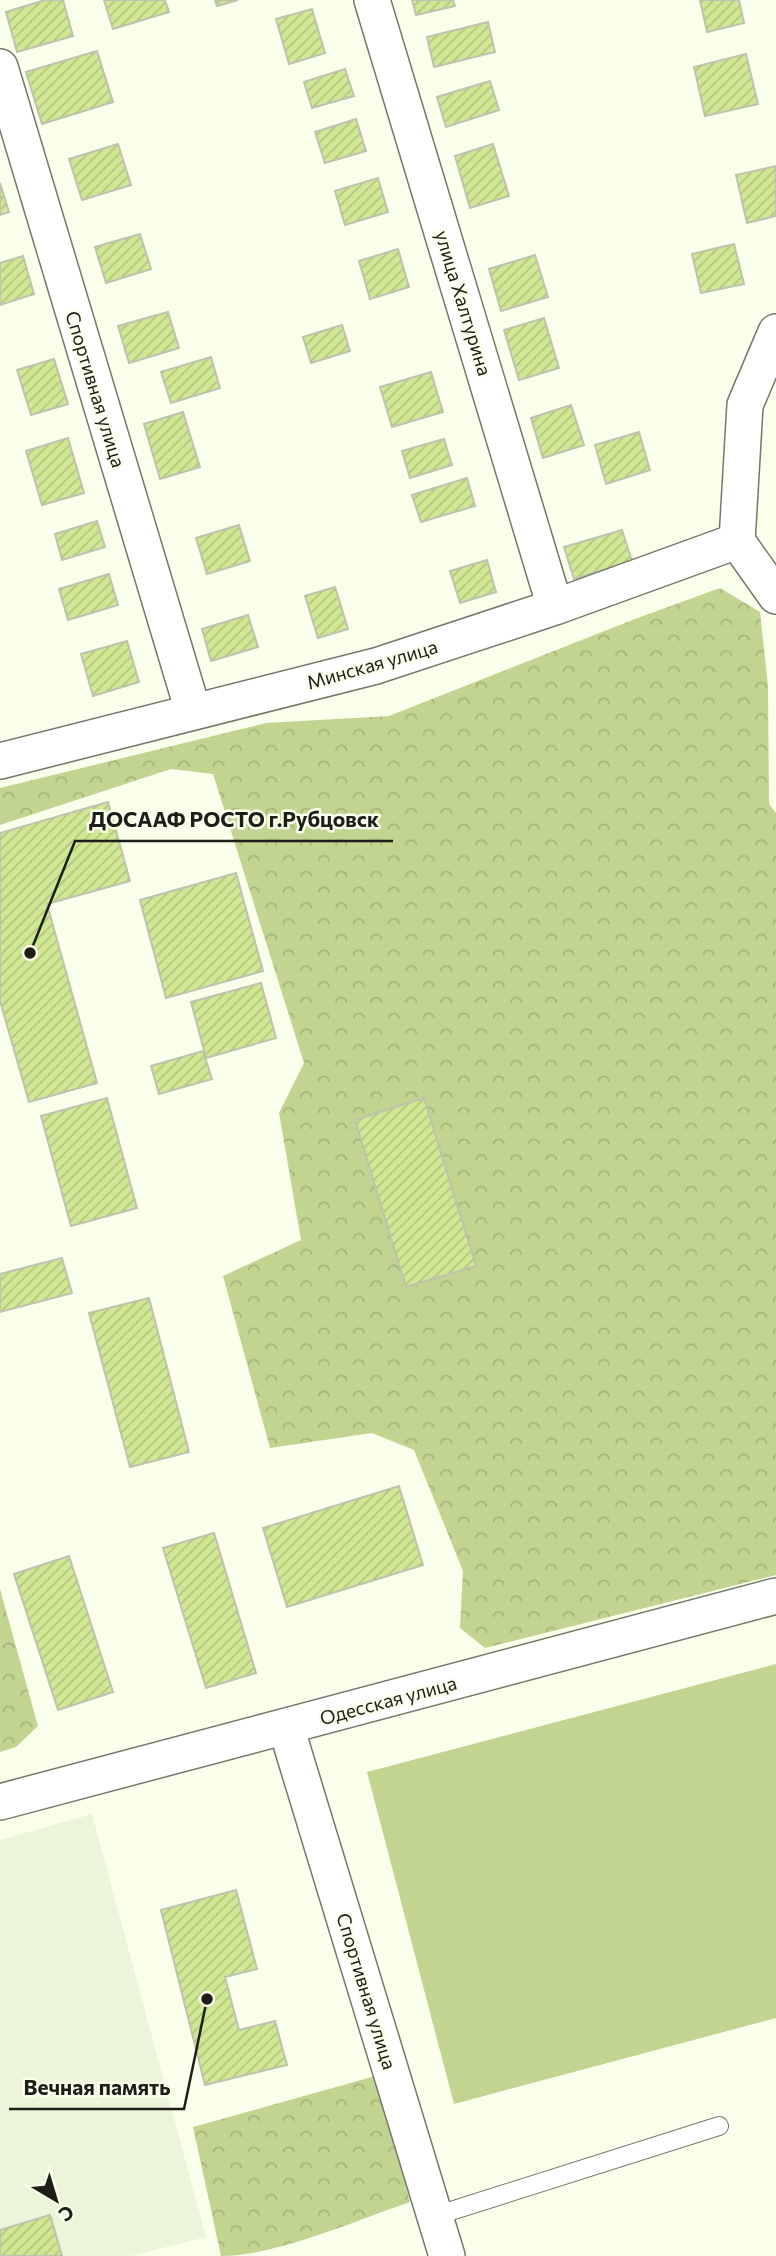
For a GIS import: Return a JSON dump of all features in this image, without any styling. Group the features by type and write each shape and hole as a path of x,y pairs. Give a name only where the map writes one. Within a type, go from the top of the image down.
{"street":[{"name":"улица Халтурина","path":"372,0 555,607"},
{"name":"Спортивная улица","path":"0,66 193,711"},
{"path":"776,332 745,405 737,541 776,597"},
{"name":"Минская улица","path":"0,761 376,666 555,607 737,541"},
{"name":"Одесская улица","path":"0,1802 776,1596"},
{"name":"Спортивная улица","path":"286,1727 447,2256"}],"lane":[{"path":"435,2216 719,2126"}],"shaded area":[{"path":"92,1814 206,2237 131,2256 0,2256 0,1840"}],"green space":[{"path":"720,588 760,612 768,686 769,804 776,813 776,1575 485,1648 460,1628 463,1571 414,1450 372,1433 270,1448 223,1276 301,1240 279,1113 304,1063 213,774 171,769 0,825 0,788 266,723 389,716"},
{"path":"0,1589 38,1726 16,1747 0,1752"},
{"path":"776,1664 776,2018 454,2104 367,1772"},
{"path":"379,2075 410,2202 291,2244 221,2256 193,2127"}],"building":[{"path":"45,0 63,0 73,36 17,52 6,12"},
{"path":"104,0 165,0 169,12 113,29"},
{"path":"215,0 238,0 217,6"},
{"path":"412,0 453,0 455,6 416,15"},
{"path":"700,0 739,0 744,23 707,32"},
{"path":"312,9 325,53 289,64 276,19"},
{"path":"488,22 495,52 434,67 427,37"},
{"path":"97,51 113,102 42,124 26,72"},
{"path":"746,54 758,104 705,116 694,67"},
{"path":"345,69 354,96 312,108 304,82"},
{"path":"490,81 499,110 446,127 437,97"},
{"path":"356,119 366,151 325,163 315,132"},
{"path":"118,144 131,185 82,200 69,159"},
{"path":"493,144 509,196 470,208 455,156"},
{"path":"776,166 776,216 747,223 736,175"},
{"path":"378,178 388,212 345,225 335,191"},
{"path":"0,183 9,212 0,215"},
{"path":"140,234 151,269 106,283 95,247"},
{"path":"734,244 744,284 701,293 692,254"},
{"path":"398,249 409,287 370,299 359,261"},
{"path":"535,255 548,297 501,311 489,269"},
{"path":"23,256 34,294 0,305 0,263"},
{"path":"168,312 179,348 129,363 118,326"},
{"path":"544,318 559,368 519,380 504,330"},
{"path":"342,325 350,351 311,363 303,337"},
{"path":"211,357 220,388 171,403 161,372"},
{"path":"54,359 68,404 31,415 17,370"},
{"path":"431,372 443,412 392,427 380,387"},
{"path":"571,405 584,445 543,458 531,418"},
{"path":"183,412 200,467 160,479 144,424"},
{"path":"639,432 650,470 606,484 595,445"},
{"path":"68,438 84,493 42,505 26,451"},
{"path":"444,439 452,465 410,478 402,451"},
{"path":"467,478 475,506 421,522 412,495"},
{"path":"97,521 105,547 62,560 55,534"},
{"path":"239,525 250,561 207,574 196,538"},
{"path":"622,530 632,561 574,579 564,547"},
{"path":"487,560 496,592 460,603 450,571"},
{"path":"109,574 118,605 68,620 59,589"},
{"path":"335,587 348,629 318,638 305,596"},
{"path":"248,615 258,647 211,661 202,629"},
{"path":"127,641 139,682 93,696 81,654"},
{"path":"108,802 130,881 47,904 97,1083 29,1102 0,1001 0,833"},
{"path":"236,873 263,971 166,998 140,900"},
{"path":"261,983 276,1038 206,1058 191,1002"},
{"path":"203,1051 212,1079 159,1094 151,1066"},
{"path":"107,1098 137,1208 71,1226 41,1116"},
{"path":"424,1098 476,1266 406,1287 355,1120"},
{"path":"62,1258 72,1293 0,1312 0,1274"},
{"path":"149,1298 189,1452 130,1467 89,1313"},
{"path":"399,1486 423,1565 287,1607 263,1528"},
{"path":"214,1533 256,1673 206,1688 163,1548"},
{"path":"69,1556 113,1692 58,1710 14,1574"},
{"path":"236,1890 257,1969 225,1977 239,2030 275,2021 287,2065 205,2085 161,1910"},
{"path":"50,2215 62,2256 0,2256 0,2230"}],"place":[{"name":"ДОСААФ РОСТО г.Рубцовск","path":"30,953"},
{"name":"Вечная память","path":"207,1999"}]}
